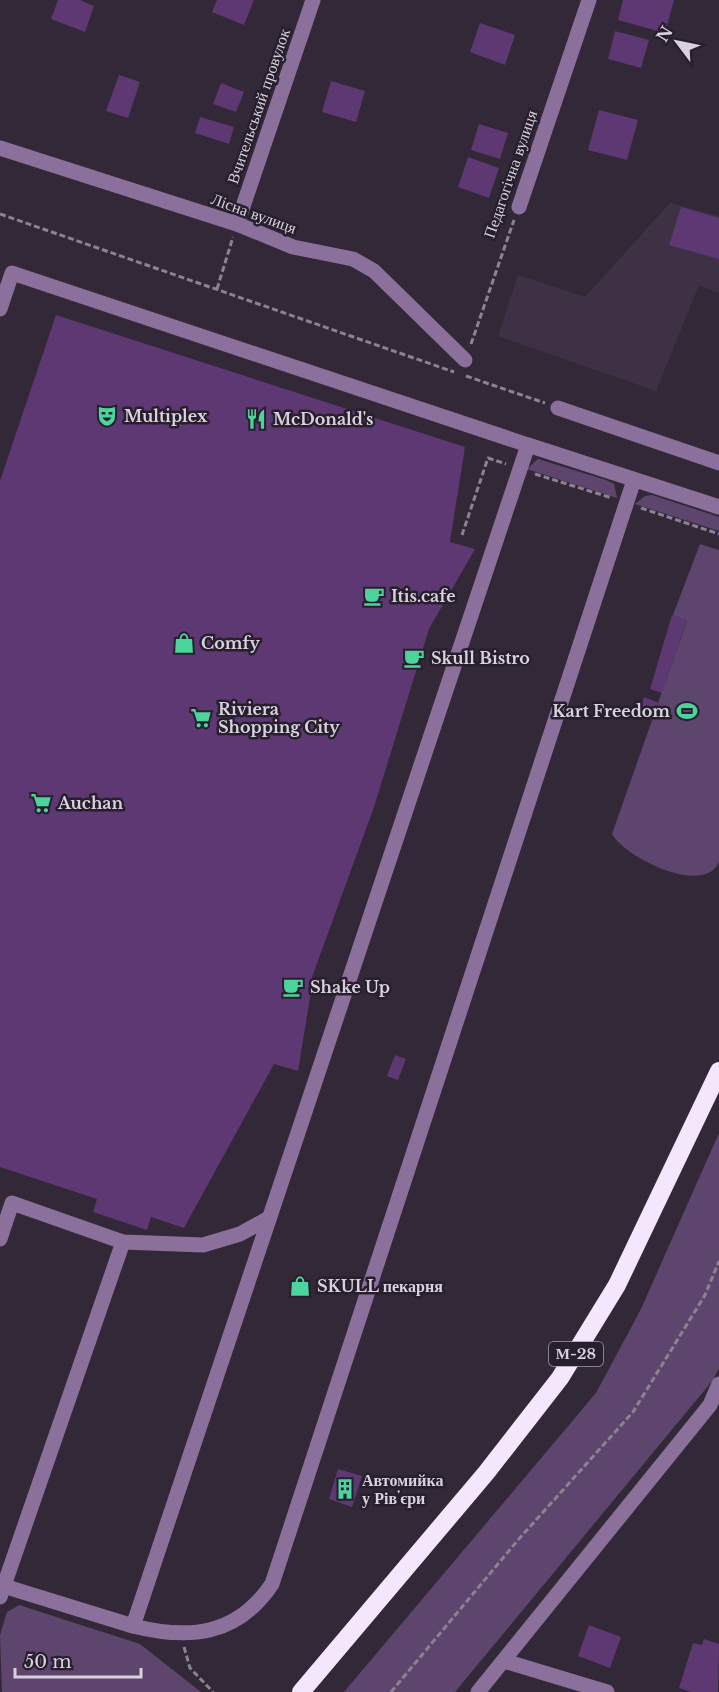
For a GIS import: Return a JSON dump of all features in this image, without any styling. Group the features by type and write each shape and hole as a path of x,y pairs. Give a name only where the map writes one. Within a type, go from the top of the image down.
{"highway":[{"name":"М-28","path":"301,1692 486,1473 560,1378 617,1285 719,1071"}],"street":[{"name":"Вчительський провулок","path":"237,224 313,0"},
{"name":"Педагогічна вулиця","path":"519,207 589,0"},
{"name":"Лісна вулиця","path":"0,148 237,224 293,247 353,259 374,271 465,360"},
{"path":"0,309 12,273 719,507"},
{"path":"558,408 719,463"},
{"path":"133,1626 267,1219 528,445"},
{"path":"123,1242 1,1589 154,1631 184,1633 219,1628 234,1621 257,1604 272,1584 634,480"},
{"path":"0,1239 12,1203 123,1242 203,1245 240,1234 267,1219"},
{"path":"478,1692 710,1405 719,1384"},
{"path":"504,1661 607,1692"}],"path":[{"name":"Педагогічна вулиця","path":"465,360 519,207"},
{"path":"0,214 558,408"},
{"path":"217,289 237,224"},
{"path":"462,535 488,458 509,465"},
{"path":"527,471 617,500"},
{"path":"634,506 719,534"},
{"path":"391,1692 518,1540 633,1412 705,1295 719,1261"},
{"path":"184,1633 184,1654 190,1668 213,1692"}],"shaded area":[{"path":"670,203 719,216 719,293 699,285 656,391 498,336 518,275 585,297"},
{"path":"538,459 606,480 614,484 617,498 527,469"},
{"path":"652,495 719,517 719,531 635,504 645,496"},
{"name":"Kart Freedom","path":"700,544 719,550 719,862 711,872 698,876 682,875 647,862 619,843 612,834 687,621 673,615"},
{"path":"719,1133 719,1368 713,1380 455,1692 344,1692 596,1393 641,1309"},
{"path":"19,1605 140,1644 201,1692 2,1692 0,1635 7,1612"}],"building":[{"path":"58,0 80,0 94,6 85,32 51,19"},
{"path":"217,0 254,0 244,25 212,12"},
{"path":"623,0 674,0 665,33 618,20"},
{"path":"480,23 515,35 505,65 470,52"},
{"path":"615,31 649,40 641,68 608,59"},
{"path":"119,75 140,82 128,118 106,111"},
{"path":"331,81 365,91 356,122 322,112"},
{"path":"221,83 244,92 236,112 213,104"},
{"path":"599,110 638,120 627,160 588,150"},
{"path":"200,117 234,127 229,144 195,133"},
{"path":"479,124 508,133 500,159 471,150"},
{"path":"468,157 499,168 489,198 458,187"},
{"path":"681,207 719,218 719,259 669,245"},
{"name":"Riviera Shopping City","path":"56,315 465,447 450,542 475,549 429,629 374,807 311,980 313,980 298,1071 274,1064 184,1228 151,1217 147,1230 93,1212 97,1199 0,1167 0,481"},
{"path":"672,615 687,620 662,693 650,689"},
{"path":"644,697 659,703 653,720 638,715"},
{"path":"395,1055 406,1059 398,1080 387,1076"},
{"name":"SKULL пекарня","path":"297,1280 305,1283 302,1292 294,1289"},
{"name":"Автомийка у Рівʼєри","path":"338,1469 362,1476 352,1507 329,1499"},
{"path":"589,1625 621,1637 610,1668 578,1656"},
{"path":"704,1639 719,1644 718,1692 691,1692 679,1688 693,1643 702,1645"}],"place":[{"name":"Multiplex","path":"107,416"},
{"name":"McDonald's","path":"256,419"},
{"name":"Itis.cafe","path":"374,596"},
{"name":"Comfy","path":"184,643"},
{"name":"Skull Bistro","path":"414,658"},
{"name":"Kart Freedom","path":"687,711"},
{"name":"Riviera Shopping City","path":"201,718"},
{"name":"Auchan","path":"41,803"},
{"name":"Shake Up","path":"293,987"},
{"name":"SKULL пекарня","path":"300,1286"},
{"name":"Автомийка у Рівʼєри","path":"345,1489"}]}
